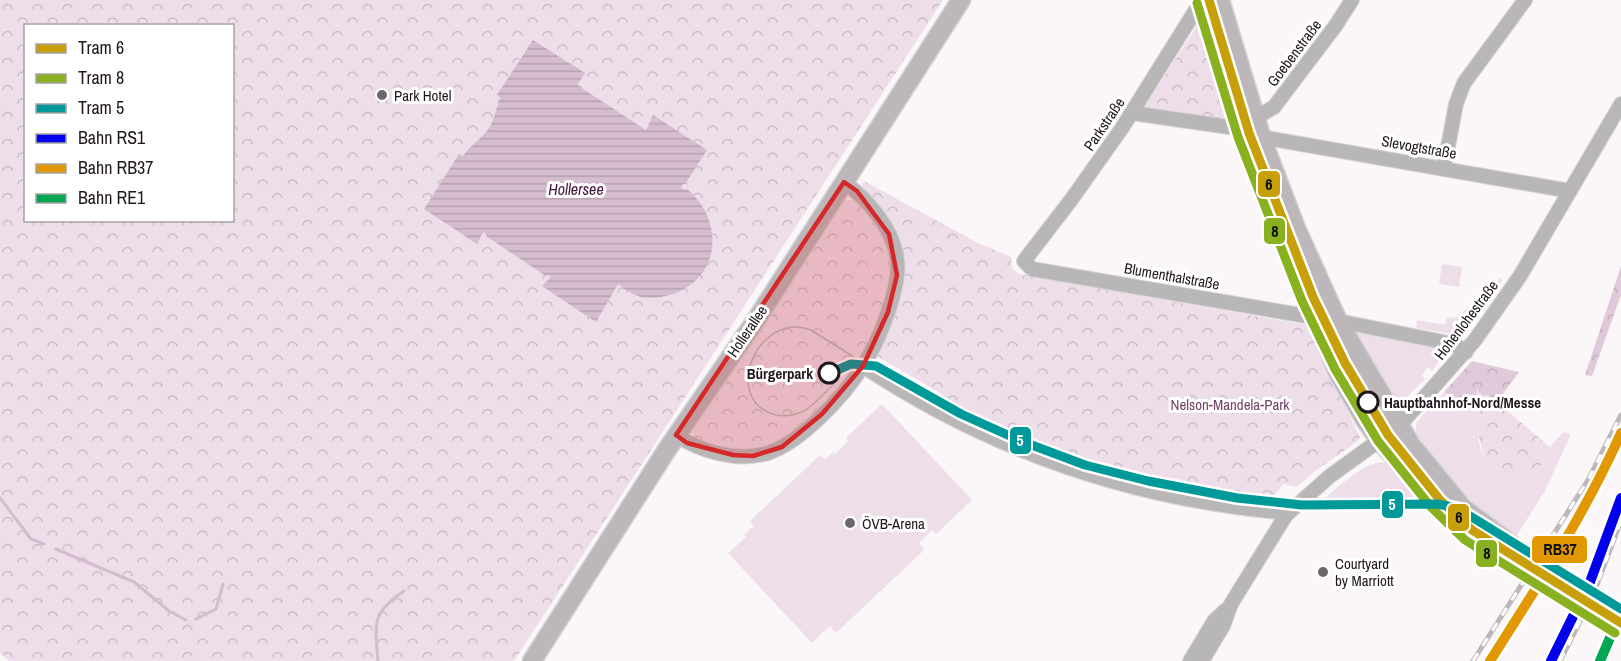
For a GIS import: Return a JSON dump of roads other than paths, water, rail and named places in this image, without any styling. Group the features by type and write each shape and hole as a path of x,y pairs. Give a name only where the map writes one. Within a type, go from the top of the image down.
{"main road":[{"name":"Hollerallee","path":"532,661 676,435 756,320 961,0"},
{"path":"1203,0 1222,65 1249,123 1262,139 1296,228 1338,321 1412,446 1462,508 1508,549 1445,514 1380,441 1338,373 1282,232 1249,123 1220,0"}],"street":[{"name":"Parkstraße","path":"1023,261 1071,200 1132,112 1203,0"},
{"name":"Goebenstraße","path":"1249,123 1274,107 1352,0"},
{"path":"1444,168 1456,104 1464,83 1526,0"},
{"name":"Hohenlohestraße","path":"1232,604 1288,513 1330,476 1399,426 1466,352 1520,276 1621,104"},
{"path":"1132,112 1249,123"},
{"name":"Slevogtstraße","path":"1262,139 1267,138 1570,191"},
{"path":"676,435 695,447 713,452 753,456 768,453 782,447 804,432 863,366 888,312 897,275 897,259 889,234 869,203 844,182"},
{"name":"Blumenthalstraße","path":"1023,261 1032,269 1318,318"},
{"path":"1338,321 1454,344 1466,352"},
{"path":"863,366 933,409 970,428 1017,449 1108,482 1223,506 1288,513"},
{"path":"1190,661 1215,621 1232,604"},
{"path":"1202,661 1232,604"}],"water":[{"name":"Hollersee","path":"533,40 585,73 577,85 646,130 653,115 707,150 681,187 684,190 687,189 699,201 712,231 709,261 701,274 689,286 673,294 649,298 634,294 618,284 596,322 542,286 552,276 548,274 546,276 483,232 477,244 424,209 459,154 463,156 488,130 501,98 497,95"}],"waterway":[{"path":"0,498 31,539 44,544"},
{"path":"56,549 134,582 169,611 186,620"},
{"path":"196,619 216,609 223,584"},
{"path":"378,661 376,628 380,613 404,591"}],"tunnel":[{"path":"1511,544 1564,577"},
{"path":"1505,555 1621,627"}],"tram line":[{"name":"6","path":"1209,0 1249,133 1313,297 1345,363 1388,435 1440,500 1472,530 1621,623"},
{"name":"8","path":"1197,3 1238,137 1302,301 1335,369 1378,441 1431,507 1465,540 1615,633"},
{"path":"834,384 803,411 780,416 759,407 750,393 748,377 752,360 761,344 775,333 792,327 811,330 903,388"},
{"name":"5","path":"828,374 851,364 876,366 961,414 1021,441 1085,465 1148,481 1237,498 1302,505 1438,504 1457,508 1621,609"}],"railway":[{"path":"1473,661 1588,480 1621,415"},
{"path":"1560,661 1592,598 1621,521"}],"rail line":[{"name":"RB37","path":"1490,661 1576,521 1621,433"},
{"name":"RS1","path":"1551,661 1590,582 1621,498"},
{"name":"RE1","path":"1600,661 1621,612"}],"place":[{"name":"Park Hotel","path":"382,95"},
{"name":"Bürgerpark","path":"829,373"},
{"name":"Hauptbahnhof-Nord/Messe","path":"1368,402"},
{"name":"ÖVB-Arena","path":"850,523"},
{"name":"Courtyard by Marriott","path":"1323,572"}],"park label":[{"name":"Nelson-Mandela-Park","path":"1230,404"}]}
